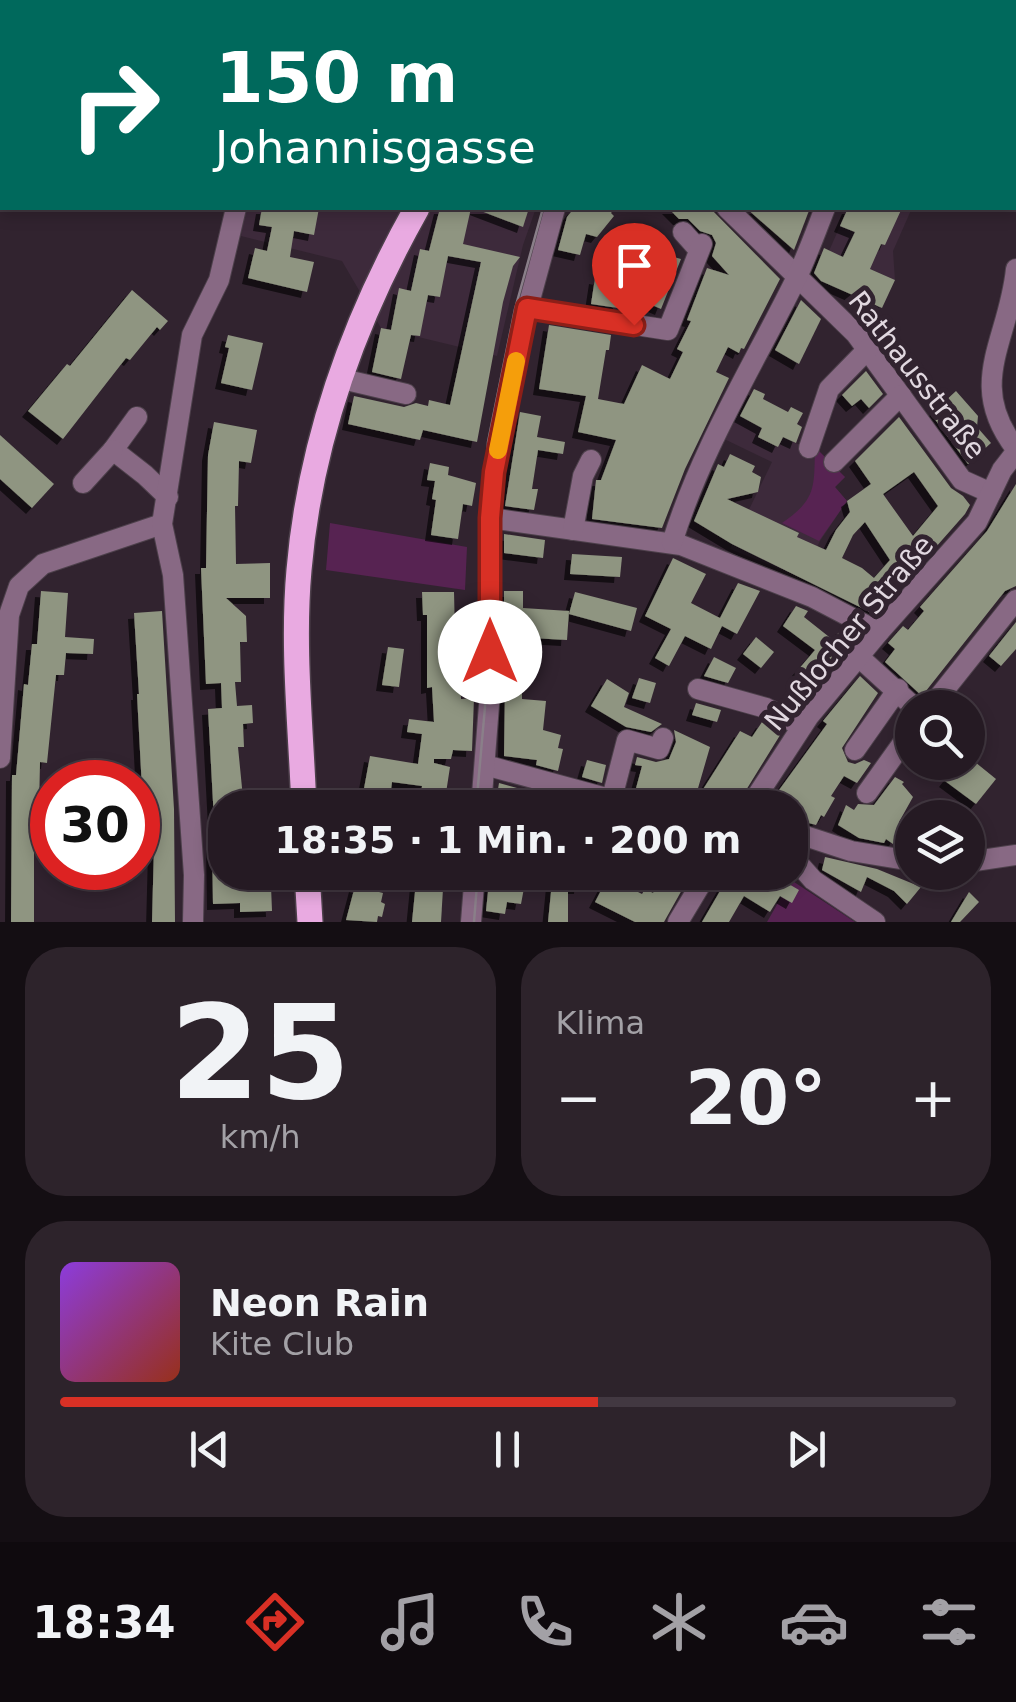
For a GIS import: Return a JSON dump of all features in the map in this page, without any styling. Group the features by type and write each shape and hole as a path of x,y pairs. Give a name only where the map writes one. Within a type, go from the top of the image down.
{"main road":[{"path":"303,790 298,570 310,484 338,378 387,260 415,210"},
{"path":"309,890 310,922"}],"street":[{"path":"192,922 194,875 175,594 162,524 192,334 219,280 236,210"},
{"path":"483,790 490,692 490,518 494,472 528,302 554,210"},
{"name":"Rathausstraße","path":"729,210 868,349 962,480 991,493 1016,451"},
{"path":"672,543 726,412 798,276 825,210"},
{"path":"528,302 668,330 701,247 683,232"},
{"path":"1016,269 1013,309 992,375 991,399 998,423 1016,451"},
{"path":"810,448 829,389 868,349"},
{"path":"338,378 406,394"},
{"path":"834,462 902,395"},
{"path":"84,484 137,417"},
{"path":"112,450 146,474 168,497"},
{"path":"573,530 583,476 591,460"},
{"name":"Nußlocher Straße","path":"761,790 802,726 977,522 991,493"},
{"path":"490,518 672,543 812,597 879,632"},
{"path":"0,758 10,614 19,586 43,564 162,524"},
{"path":"944,690 1016,600"},
{"path":"855,750 898,689 860,657"},
{"path":"698,689 766,708 802,726"},
{"path":"614,790 627,740 658,750"},
{"path":"867,793 895,754"},
{"path":"485,764 582,790"},
{"path":"808,836 851,851 895,858"},
{"path":"985,860 1016,855"},
{"path":"808,874 875,922"},
{"path":"471,922 474,890"},
{"path":"678,922 697,890"}],"shaded area":[{"path":"245,210 535,210 523,245 497,356 381,328 342,261 241,236"},
{"path":"847,210 911,210 893,251 895,280 829,251"},
{"path":"732,412 762,428 758,437 783,437 845,477 835,487 847,501 820,541 802,578 730,549 772,462 720,437"},
{"path":"815,447 845,477 835,487 847,501 819,541 782,523 808,499"},
{"path":"330,523 467,547 465,590 326,570"},
{"path":"785,890 806,890 855,922 767,922"}],"building":[{"path":"262,210 319,210 314,235 294,231 290,257 314,262 307,292 248,278 255,248 267,251 272,227 259,225"},
{"path":"439,210 471,210 463,244 520,257 513,266 503,302 477,442 423,430 420,440 348,424 354,396 404,407 416,403 428,406 429,400 450,405 481,262 448,256 440,297 428,295 420,336 411,335 401,379 372,372 381,328 391,330 399,288 411,291 420,249 429,251"},
{"path":"478,210 528,210 523,227"},
{"path":"572,210 613,210 614,216 597,237 586,234 580,255 558,250"},
{"path":"670,210 712,210 780,279 744,349 739,353 728,347 716,372 729,378 685,469 662,528 592,519 596,480 601,480 616,440 578,432 586,396 539,389 549,325 611,335 598,399 624,404 642,365 670,379 683,352 677,349 691,321 687,320 707,268 729,275 712,256 716,243 712,235 700,231 688,219 679,219"},
{"path":"748,210 809,210 794,250"},
{"path":"847,210 901,210 870,269 895,280 882,308 821,281 814,273 824,248 843,257 855,232 840,226"},
{"path":"663,254 681,259 661,309 653,302 626,298 620,298 618,308 591,304 595,278 647,288"},
{"path":"132,290 168,321 160,330 157,327 130,360 126,358 63,439 28,411"},
{"path":"801,300 821,319 799,364 775,350"},
{"path":"228,335 263,343 252,390 221,383"},
{"path":"866,371 883,394 869,408 861,399 852,406 842,395"},
{"path":"754,389 765,394 763,399 788,412 791,407 803,413 797,424 802,427 796,443 783,437 778,447 758,437 762,428 740,416"},
{"path":"956,391 978,416 977,427 991,443 968,464 931,414"},
{"path":"520,412 541,416 537,437 565,442 563,454 538,450 532,489 538,489 534,510 505,506"},
{"path":"899,417 951,488 970,505 876,615 694,521 718,464 724,467 730,454 755,466 752,472 761,477 758,492 727,499 826,550 850,512 847,501 871,484 855,461","holes":["914,472 938,506 913,536 883,494","865,522 890,560 874,578 842,558 853,535"]},
{"path":"214,422 257,430 251,463 239,461 236,564 270,563 270,598 226,598 246,616 247,642 240,642 241,682 235,682 237,706 252,705 253,723 243,724 244,747 238,747 242,790 212,790 208,709 222,708 221,683 206,684 201,568 206,568 208,455"},
{"path":"0,435 54,484 32,508 0,479"},
{"path":"430,463 449,467 448,475 476,483 472,506 463,504 458,539 431,535 436,500 432,499 435,481 427,480"},
{"path":"1016,484 1016,586 1005,591 927,690 915,690 885,662 895,649 888,643 903,626 908,630 924,611 920,607 987,531"},
{"path":"504,534 545,540 543,558 504,553"},
{"path":"572,554 622,557 620,577 570,574"},
{"path":"673,558 706,574 691,603 720,618 738,583 760,591 737,634 722,626 711,649 685,636 669,666 655,658 671,629 645,616"},
{"path":"41,591 68,593 65,637 94,639 93,654 66,653 64,675 56,675 47,760 30,760 30,890 34,890 34,922 11,922 12,775 16,775 24,684 28,685 32,644 37,644"},
{"path":"504,591 523,591 523,608 569,611 567,640 532,638 533,631 504,631"},
{"path":"422,592 454,592 456,674 460,674 461,699 474,698 472,751 453,750 451,759 434,759 434,763 450,767 446,790 422,790 422,786 392,782 391,790 364,790 370,756 418,764 422,734 407,732 409,719 434,722 432,687 427,688 427,615 423,615"},
{"path":"575,592 637,608 631,631 569,614"},
{"path":"796,606 808,611 804,617 833,640 842,628 858,636 816,686 798,670 815,650 783,626"},
{"path":"162,611 174,809 175,922 152,922 153,890 160,890 160,760 140,760 134,613"},
{"path":"1016,622 1016,649 1001,666 989,656"},
{"path":"756,637 774,652 761,668 743,654"},
{"path":"388,647 404,649 399,687 382,685"},
{"path":"714,657 736,668 728,683 704,676"},
{"path":"860,676 878,693 842,748 848,762 871,763 857,783 844,776 831,796 835,798 816,825 808,823 808,790 779,790 827,724 823,721"},
{"path":"639,678 656,683 650,703 632,698"},
{"path":"607,679 629,693 624,707 662,724 651,732 626,727 591,706"},
{"path":"505,687 522,688 522,699 546,701 543,730 561,735 558,748 563,749 558,771 536,765 537,760 504,756"},
{"path":"696,703 721,710 717,722 692,715"},
{"path":"762,722 782,732 746,790 703,790 740,731 752,737"},
{"path":"674,730 710,747 697,790 636,790 642,766 635,765 637,757 656,762 669,759 676,742"},
{"path":"587,760 606,765 602,783 582,777"},
{"path":"985,770 996,779 979,800 971,800 945,781 985,780"},
{"path":"895,777 904,782 913,797 895,800 893,844 886,839 884,843 859,838 838,825 846,805 854,810 858,804 874,805"},
{"path":"499,783 524,790 498,790"},
{"path":"825,857 895,876 895,890 919,890 907,904 894,891 867,877 861,892 822,870"},
{"path":"213,890 271,890 272,911 240,912 240,903 213,904"},
{"path":"354,890 383,893 381,902 385,904 377,922 346,920"},
{"path":"415,890 443,890 441,922 412,922"},
{"path":"488,890 524,890 521,904 507,902 505,914 486,911"},
{"path":"551,890 568,890 568,922 548,922"},
{"path":"601,890 682,890 664,922 635,922 595,902"},
{"path":"721,890 799,890 792,903 780,896 770,912 744,896 729,922 702,922"},
{"path":"969,892 979,902 960,922 951,922"}],"tram line":[{"path":"478,790 485,707 484,517 488,442 515,309 542,210"},
{"path":"474,922 477,890"}],"slow traffic":[{"path":"498,450 516,361"}],"route":[{"path":"490,652 494,472 527,308 634,325"}]}
